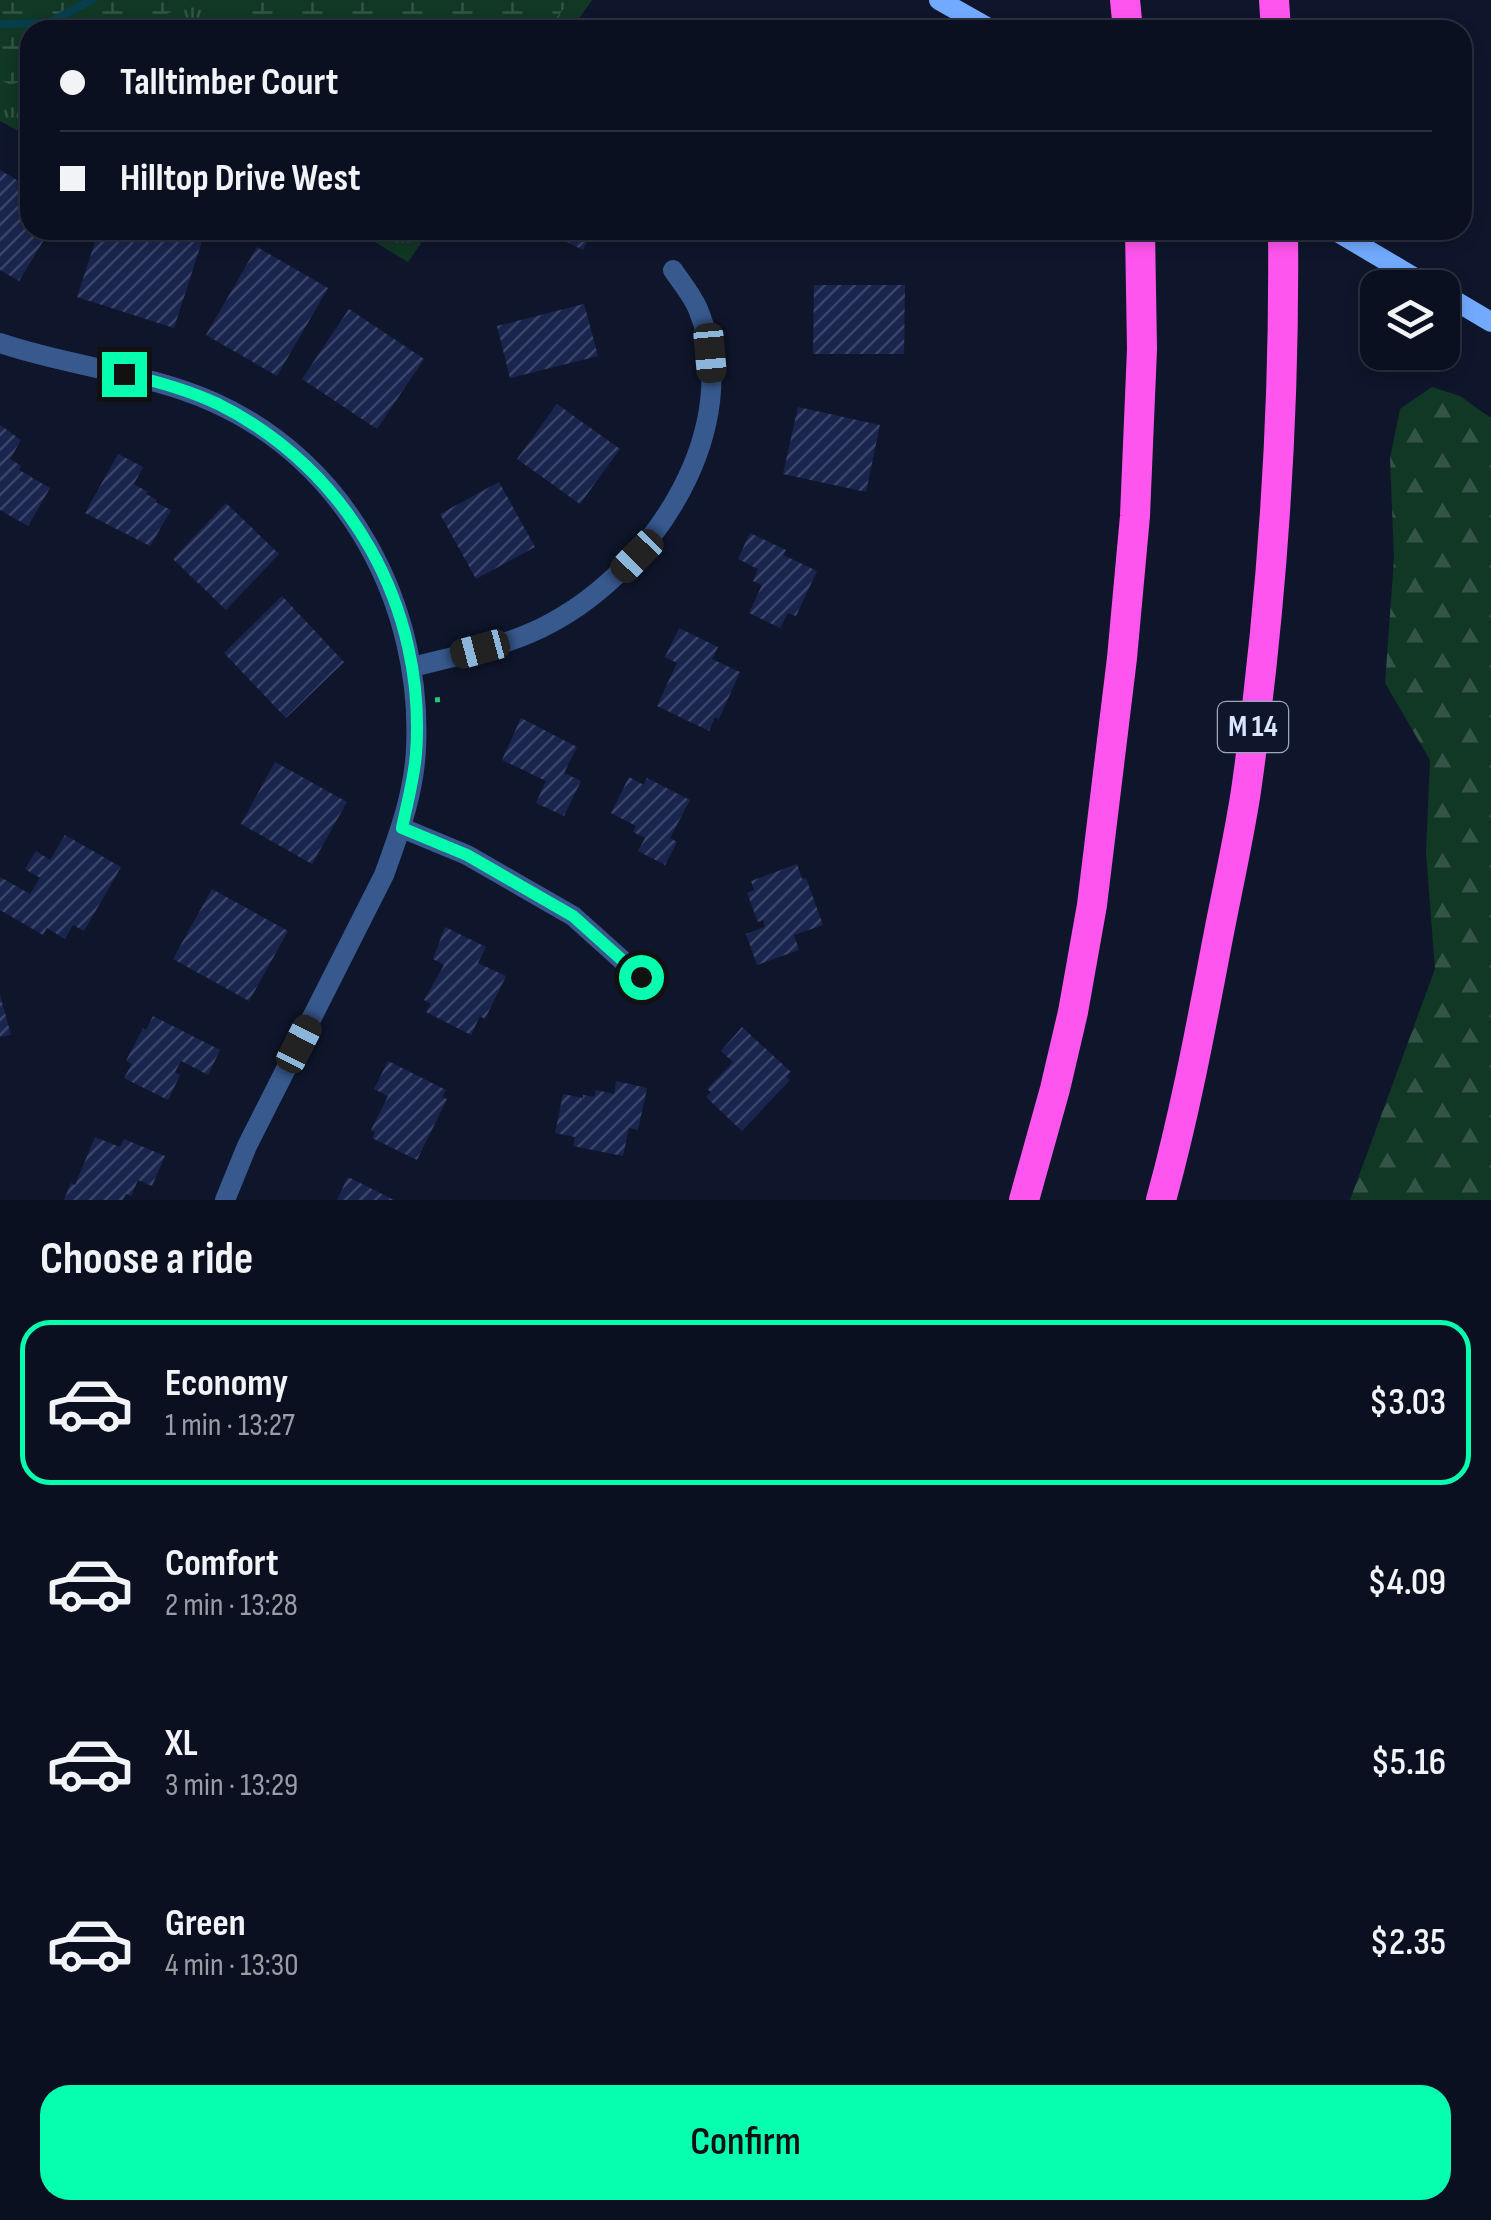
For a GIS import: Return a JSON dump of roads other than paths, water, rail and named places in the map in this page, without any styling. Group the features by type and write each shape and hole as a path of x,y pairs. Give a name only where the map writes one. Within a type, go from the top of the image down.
{"highway":[{"path":"1024,1200 1055,1090 1076,995 1092,906 1122,658 1135,516 1140,240"},
{"name":"M 14","path":"1162,1200 1198,1044 1246,794 1275,506 1283,240"}],"street":[{"path":"938,0 974,20"},
{"path":"1351,240 1402,270"},
{"path":"412,668 507,642 572,611 637,556 670,510 698,448 712,382 710,353 697,308 673,270"},
{"path":"1460,304 1491,322"},
{"path":"0,343 176,388 216,403 288,449 342,504 376,557 404,626 417,708 412,785 402,828 384,875 247,1146 226,1200"},
{"path":"402,828 467,855 573,916 641,977"}],"waterway":[{"path":"54,20 92,0"},
{"path":"0,24 20,24"}]}
